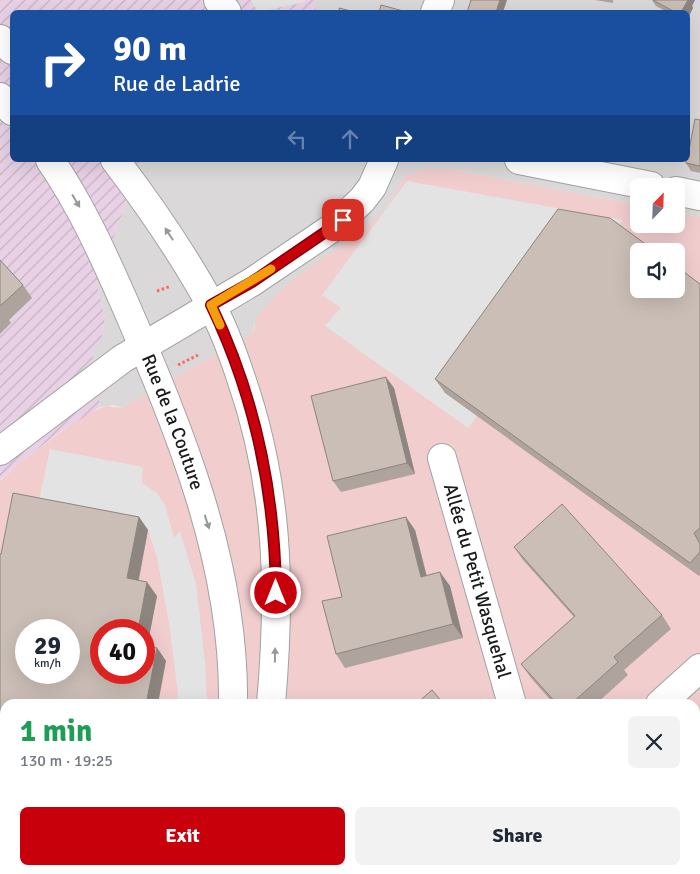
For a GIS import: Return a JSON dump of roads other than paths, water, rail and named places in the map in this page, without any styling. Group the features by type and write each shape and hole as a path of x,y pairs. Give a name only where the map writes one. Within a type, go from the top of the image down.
{"street":[{"path":"0,39 10,48"},
{"path":"0,97 10,109"},
{"name":"Rue de la Couture","path":"51,162 90,225 133,352 173,420 210,532 230,626 233,699"},
{"path":"116,162 158,218 211,305 235,360 248,399 261,446 270,493 276,543 271,699"},
{"path":"0,451 133,352 252,282 343,220 372,187 383,162"},
{"path":"529,162 630,182"},
{"path":"685,193 700,196"},
{"name":"Allée du Petit Wasquehal","path":"442,458 511,699"},
{"path":"666,699 700,668"}]}
